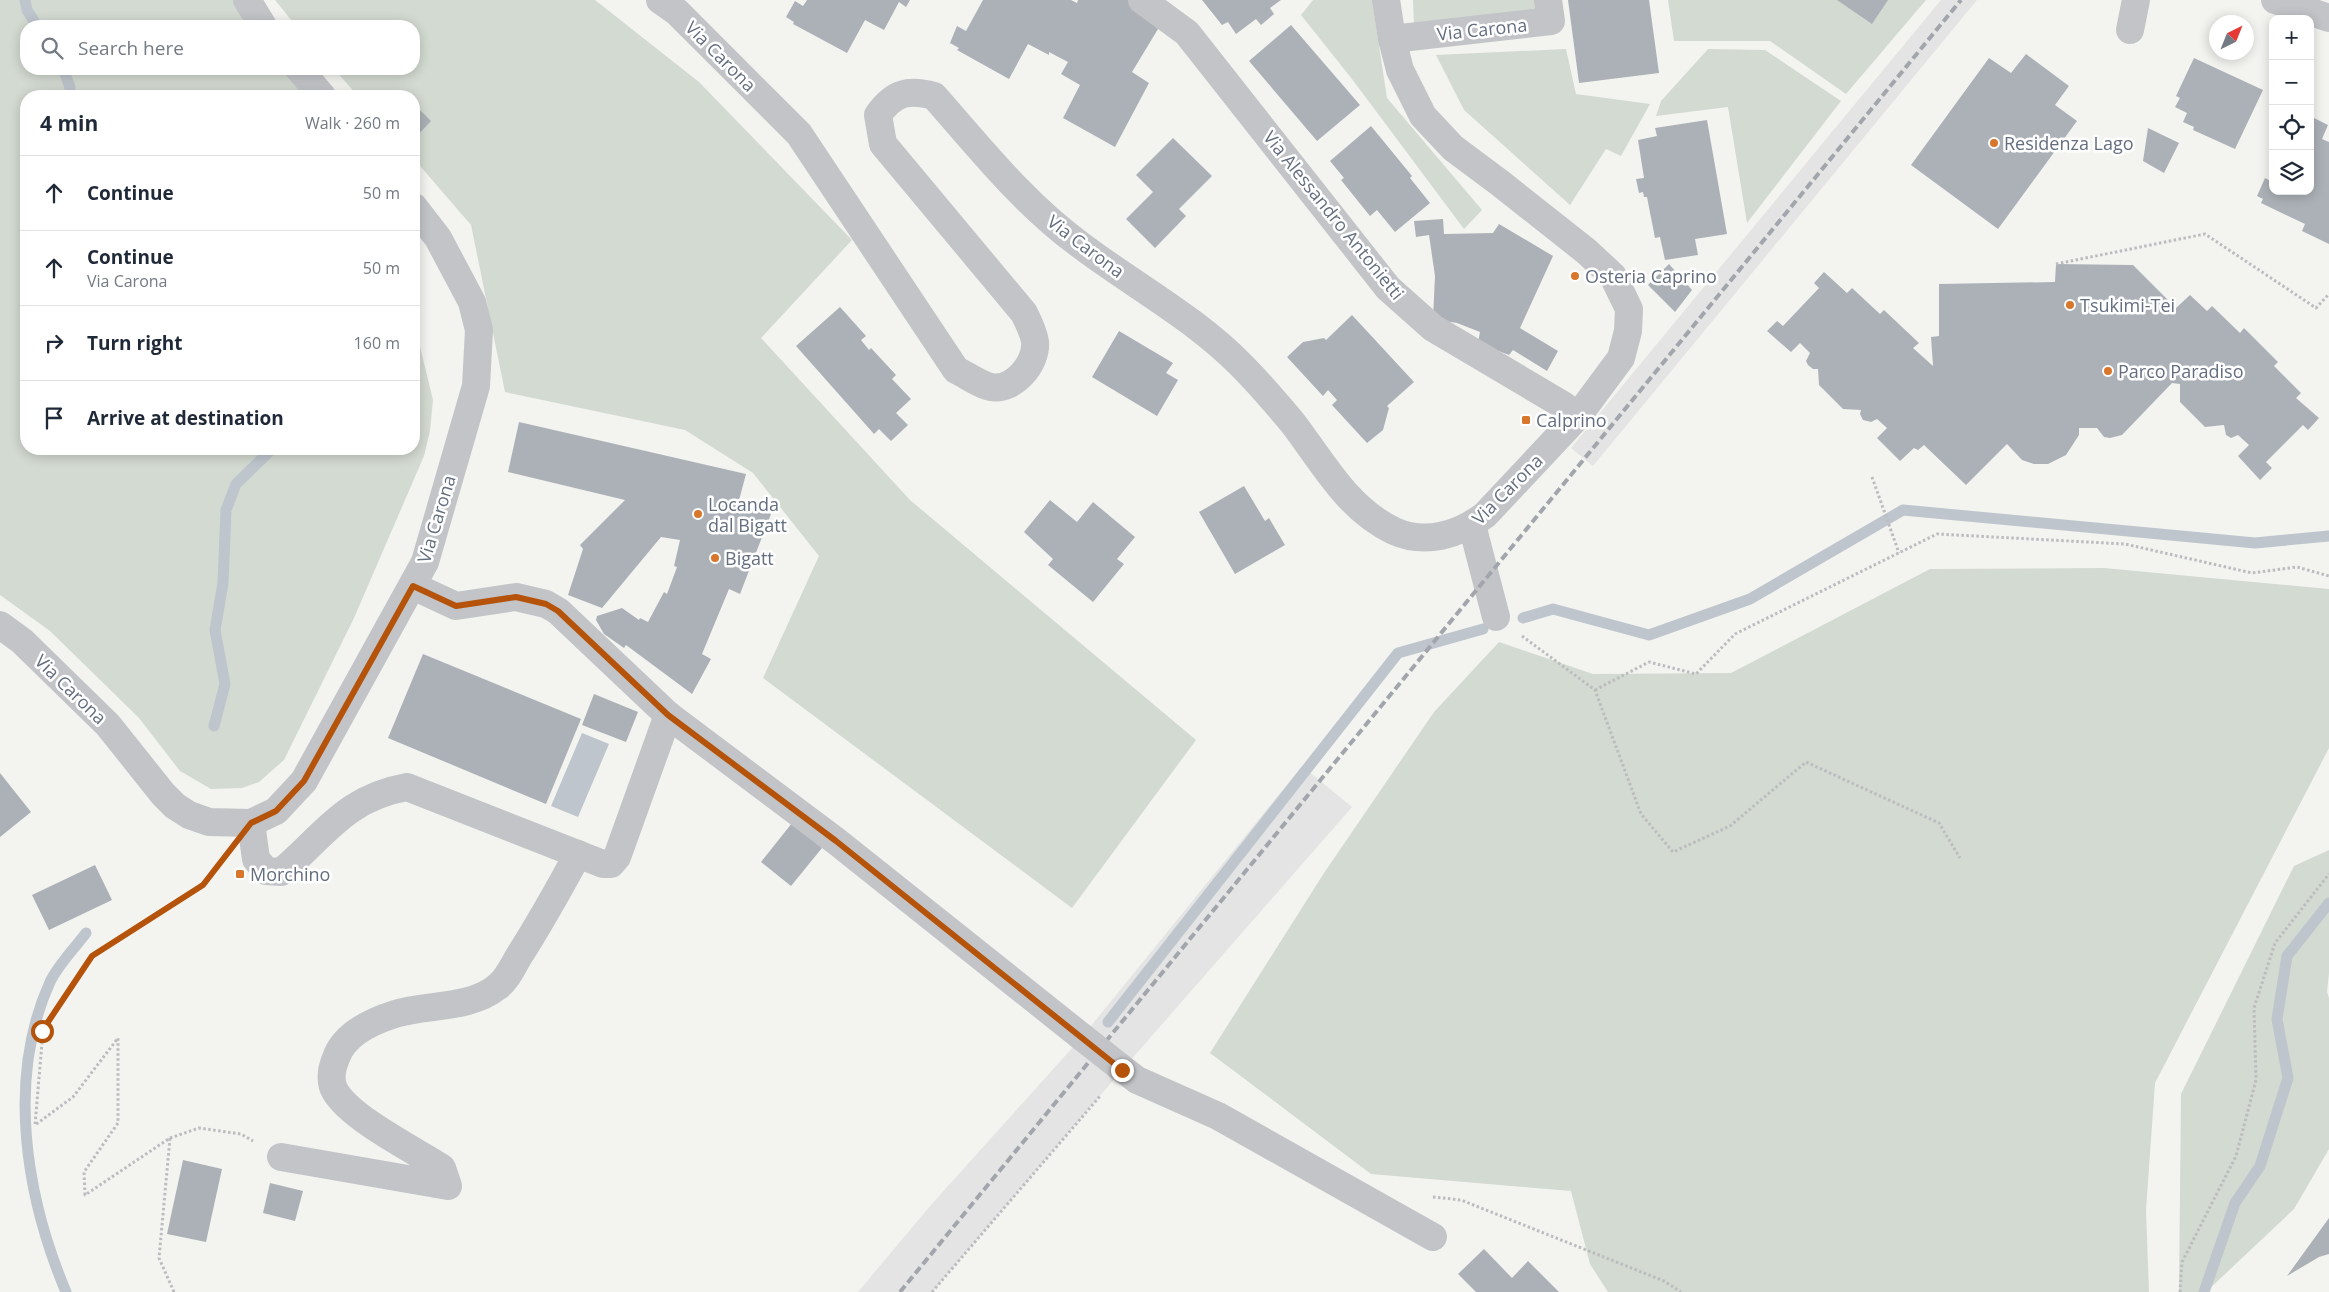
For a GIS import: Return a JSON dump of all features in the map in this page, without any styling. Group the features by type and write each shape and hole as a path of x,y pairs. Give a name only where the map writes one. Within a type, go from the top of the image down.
{"street":[{"path":"247,0 259,20"},
{"name":"Via Carona","path":"660,0 677,12 799,134 956,370 991,387 1004,385 1017,379 1027,368 1033,355 1035,341 1024,313 883,144 878,115 885,106 905,93 918,91 934,96 1018,191 1078,244 1205,331 1242,366 1291,422 1342,490 1359,509 1396,532 1415,537 1451,535 1472,525 1497,503 1578,416 1621,358 1628,331 1630,309 1613,276 1570,238 1500,182 1452,148 1423,116 1400,70 1392,39 1386,0"},
{"name":"Via Alessandro Antonietti","path":"1142,0 1187,33 1388,288 1433,328 1563,405 1578,416"},
{"name":"Via Carona","path":"1392,39 1551,22 1548,0"},
{"path":"2130,30 2136,0"},
{"path":"2275,0 2329,18"},
{"path":"304,75 317,90"},
{"name":"Via Carona","path":"0,625 22,641 108,725 175,806 208,822 251,823 276,811 304,781 425,562 476,386 478,338 472,302 438,238 420,215"},
{"path":"1472,525 1496,617"},
{"path":"413,586 456,606 516,597 546,604 568,620 668,715 836,841 1137,1080 1218,1116 1433,1237"},
{"path":"251,823 256,859 266,871 281,872 338,817 356,805 385,791 407,787 602,864 611,864 617,857 668,715"},
{"path":"281,1158 448,1186 442,1168 361,1117 346,1104 334,1090 331,1069 338,1052 348,1039 378,1021 395,1014 469,1000 498,987 551,904 578,854"}],"path":[{"path":"2056,264 2206,234 2316,308 2329,294"},
{"path":"1872,476 1899,553"},
{"path":"1595,690 1649,662 1696,674 1735,634 1937,534 2125,544 2252,573 2297,566 2329,576"},
{"path":"1496,617 1595,690 1641,814 1673,852 1730,826 1806,762 1938,823 1960,858"},
{"path":"251,823 203,885 92,956 42,1031 35,1125 73,1096 118,1038 118,1123 84,1172 85,1195 170,1138 199,1128 241,1134 281,1158"},
{"path":"2180,1292 2182,1262 2236,1156 2254,1090 2256,1080 2254,1008 2275,943 2329,874"},
{"path":"932,1292 1121,1068"},
{"path":"170,1138 159,1258 174,1292"},
{"path":"1424,1197 1461,1200 1664,1281 1681,1292"}],"shaded area":[{"path":"0,0 247,0 259,20 20,20 20,75 294,75 304,90 20,90 20,455 420,455 420,347 433,400 430,431 424,456 354,618 284,760 259,782 242,788 211,789 180,771 139,718 50,631 0,595"},
{"path":"275,0 595,0 699,82 852,240 761,338 910,500 1196,740 1072,908 763,678 819,556 753,473 685,430 505,392 471,225 420,166 420,90 353,90 339,75 420,75 420,20 291,20"},
{"path":"1313,0 1372,0 1387,98 1482,210 1464,229 1352,79 1301,15"},
{"path":"1413,0 1536,0 1539,14 1414,27"},
{"path":"1668,0 1926,0 1846,94 1770,41 1674,41"},
{"path":"1941,0 1977,0 1593,466 1571,448"},
{"path":"1566,49 1576,94 1650,104 1621,156 1606,149 1570,205 1464,110 1436,55"},
{"path":"1708,49 1765,50 1841,101 1747,223 1728,107 1656,116 1661,101"},
{"path":"2104,568 2329,589 2329,748 2155,1083 2146,1210 2149,1292 1608,1292 1590,1264 1571,1191 1371,1174 1210,1053 1324,873 1434,712 1499,642 1593,674 1731,673 1930,569"},
{"path":"582,733 609,744 578,817 551,806"},
{"path":"1302,766 1352,807 1122,1070 932,1292 858,1292 931,1205 1082,1037"},
{"path":"2329,850 2329,973 2327,992 2329,998 2329,1149 2294,1209 2206,1292 2179,1292 2181,1094 2294,866"}],"building":[{"path":"807,0 910,0 906,7 899,2 884,30 865,20 847,53 793,24 794,22 786,17 795,1 803,6"},
{"path":"983,0 1071,0 1077,3 1078,0 1130,0 1135,3 1158,29 1132,72 1149,83 1115,147 1063,118 1080,85 1061,74 1068,62 1028,44 1009,79 957,50 959,48 950,43 957,26 966,31"},
{"path":"1202,0 1281,0 1270,8 1274,14 1261,25 1256,19 1236,34 1228,22 1222,25"},
{"path":"1568,0 1649,0 1659,73 1579,83"},
{"path":"1837,0 1888,0 1872,24"},
{"path":"1291,25 1360,105 1317,141 1249,61"},
{"name":"Residenza Lago","path":"2026,54 2069,86 2055,105 2077,121 1998,229 1911,165 1989,58 2011,73"},
{"path":"2194,58 2263,90 2235,149 2193,130 2194,127 2183,122 2187,113 2175,107 2180,98 2176,96"},
{"path":"420,110 431,121 420,133"},
{"path":"2314,118 2328,125 2322,139 2329,142 2329,244 2302,231 2305,224 2261,203 2263,199 2257,196 2265,178 2269,180 2269,195 2314,195"},
{"path":"1707,120 1727,234 1695,239 1698,255 1665,260 1660,237 1655,238 1647,197 1644,197 1643,192 1639,193 1636,179 1644,178 1638,140 1657,136 1655,128"},
{"path":"1371,126 1412,176 1410,178 1430,203 1395,232 1377,210 1370,216 1341,180 1344,178 1330,161"},
{"path":"2148,128 2179,143 2164,173 2143,161"},
{"path":"1173,138 1212,176 1179,209 1186,216 1155,248 1126,219 1153,192 1136,175"},
{"path":"1443,219 1444,234 1493,233 1499,224 1553,256 1520,328 1558,351 1547,371 1513,350 1509,355 1478,343 1480,332 1457,323 1433,319 1435,276 1429,235 1416,237 1414,221"},
{"path":"1669,264 1692,290 1675,312 1648,285"},
{"name":"Parco Paradiso","path":"2056,264 2133,265 2176,308 2190,295 2207,311 2212,306 2240,333 2244,328 2278,362 2274,366 2301,393 2296,398 2319,418 2308,430 2303,425 2266,462 2272,468 2260,480 2238,456 2249,445 2238,435 2231,438 2226,435 2224,425 2205,427 2180,402 2180,384 2172,383 2122,435 2110,438 2104,437 2097,428 2079,428 2079,435 2066,455 2048,464 2034,464 2022,460 2007,444 1966,485 1924,445 1918,450 1914,448 1900,461 1877,438 1887,428 1877,419 1871,422 1863,420 1860,414 1861,410 1843,409 1819,385 1818,369 1813,369 1806,361 1810,353 1800,343 1791,352 1767,331 1777,321 1783,326 1819,288 1814,283 1824,272 1847,293 1852,288 1880,314 1884,310 1919,343 1913,348 1933,366 1931,337 1939,336 1939,284 2055,282"},
{"path":"840,307 866,336 861,340 896,375 892,379 911,399 896,413 908,425 891,441 879,429 874,434 796,346"},
{"path":"1352,315 1414,382 1387,406 1389,408 1383,430 1367,443 1332,405 1337,400 1328,390 1323,396 1287,357 1303,342 1324,338 1326,340"},
{"path":"1119,331 1173,363 1166,373 1178,380 1157,416 1092,377"},
{"name":"Bigatt","path":"519,422 746,474 738,504 771,514 740,594 729,589 702,654 711,659 692,694 626,645 624,648 604,634 596,620 597,616 622,608 639,620 640,618 648,622 664,592 667,594 677,567 674,566 680,540 661,537 602,608 568,595 583,549 580,545 625,500 508,472"},
{"path":"1244,486 1265,521 1269,518 1285,545 1235,574 1199,512"},
{"path":"1050,500 1077,522 1093,502 1135,537 1117,559 1124,564 1093,602 1048,565 1053,559 1024,532"},
{"path":"423,654 581,719 546,804 388,738"},
{"path":"594,694 638,712 626,742 582,725"},
{"path":"0,773 31,812 0,837"},
{"path":"792,823 822,848 791,886 761,862"},
{"path":"95,865 112,900 49,930 32,895"},
{"path":"183,1160 222,1169 206,1242 167,1234"},
{"path":"270,1183 303,1191 295,1221 263,1213"},
{"path":"2329,1218 2329,1254 2319,1257 2287,1276"},
{"path":"1484,1249 1512,1278 1528,1261 1559,1292 1476,1292 1458,1274"}],"waterway":[{"path":"25,0 27,10 33,20"},
{"path":"65,75 70,90"},
{"path":"214,726 225,684 215,630 223,583 226,510 236,484 266,455"},
{"path":"1523,618 1553,609 1649,635 1750,599 1903,510 2255,543 2329,536"},
{"path":"1108,1022 1398,653 1483,629"},
{"path":"2204,1292 2235,1203 2260,1166 2288,1078 2277,1019 2287,956 2329,903"},
{"path":"66,1292 40,1217 26,1138 25,1098 28,1058 36,1019 53,976 86,933"}],"railway":[{"path":"900,1292 1961,0"}],"place":[{"name":"Residenza Lago","path":"1994,143"},
{"name":"Osteria Caprino","path":"1575,276"},
{"name":"Tsukimi-Tei","path":"2070,305"},
{"name":"Parco Paradiso","path":"2108,371"},
{"name":"Calprino","path":"1526,420"},
{"name":"Locanda dal Bigatt","path":"698,514"},
{"name":"Bigatt","path":"715,558"},
{"name":"Morchino","path":"240,874"}],"route":[{"path":"42,1031 92,956 203,885 251,823 276,811 290,798 304,781 413,586 456,606 516,597 546,604 558,611 668,715 836,841 1122,1070"}]}
